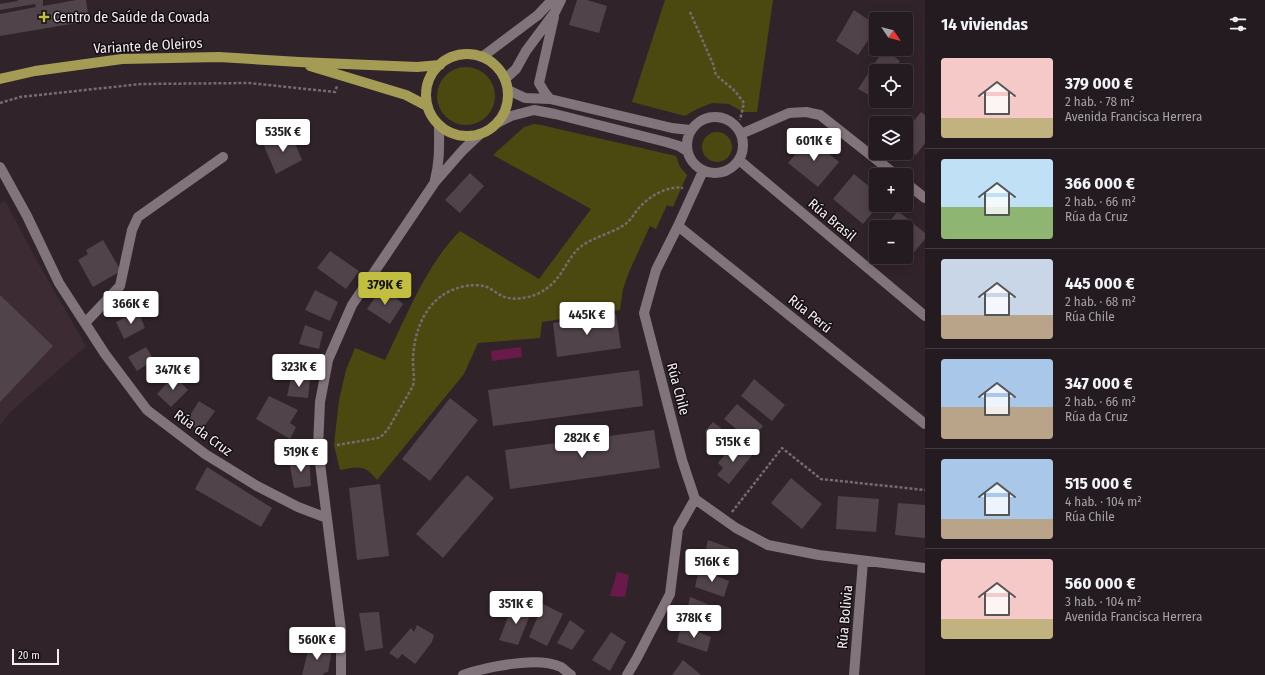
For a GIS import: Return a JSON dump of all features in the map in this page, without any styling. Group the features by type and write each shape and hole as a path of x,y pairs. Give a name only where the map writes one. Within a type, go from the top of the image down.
{"main road":[{"path":"471,54 482,57 492,62 500,70 505,79 508,90 506,107 498,122 490,129 480,134 469,136 448,132 439,125 427,106 426,95 432,73 449,58 471,54"},
{"name":"Variante de Oleiros","path":"0,79 35,71 122,59 219,56 299,62 418,67 440,65"},
{"name":"Variante de Oleiros","path":"299,62 340,76 406,95 427,106"}],"street":[{"path":"482,57 538,15 552,0"},
{"path":"505,79 516,69 526,51 555,12 561,0"},
{"path":"550,99 539,83 555,12"},
{"path":"508,90 525,98 550,99 672,128 690,130"},
{"path":"498,122 511,116 534,110 666,142 687,151"},
{"path":"739,131 789,113 806,112 820,114 887,168"},
{"path":"714,116 723,118 731,122 739,131 743,148 739,160 727,171 711,173 703,171 690,159 686,144 690,130 696,123 704,118 714,116"},
{"path":"435,182 440,153 439,125"},
{"path":"343,674 341,630 318,447 320,402 328,360 352,304 435,182 463,150 480,134"},
{"path":"85,323 120,286 132,230 138,217 223,157"},
{"name":"Rúa Brasil","path":"739,160 925,316"},
{"name":"Rúa da Cruz","path":"0,167 27,216 59,283 105,354 147,410 205,454 257,486 298,507 327,518"},
{"name":"Rúa Chile","path":"695,499 680,452 644,313 656,270 703,171"},
{"path":"913,189 925,198"},
{"name":"Rúa Perú","path":"678,226 925,424"},
{"path":"627,675 670,594 678,529 695,499 736,528 768,545 819,556 925,568"},
{"name":"Rúa Bolivia","path":"854,675 863,561"},
{"path":"462,675 484,668 537,662 560,667 571,675"}],"path":[{"path":"690,12 713,64 716,75 735,91 744,102 739,131"},
{"path":"0,103 20,97 141,84 249,83 334,92 340,76"},
{"path":"337,445 378,438 388,429 413,386 413,351 418,329 432,305 440,297 449,291 460,287 477,285 485,286 505,297 512,298 536,295 546,290 556,280 577,250 584,245 626,224 642,204 658,193 674,188 685,189"},
{"path":"725,520 782,448 821,479 925,490"}],"shaded area":[{"path":"665,0 773,0 757,112 743,112 729,104 712,103 685,116 632,102"},
{"path":"466,67 477,69 490,80 493,85 495,96 493,107 482,120 477,123 466,125 455,123 442,112 439,107 437,96 439,85 450,72 455,69"},
{"path":"534,124 676,156 680,167 687,175 673,207 667,205 656,229 650,226 629,272 623,289 620,310 542,322 540,338 478,343 464,374 377,480 365,469 352,468 340,470 334,445 339,400 346,370 355,348 385,360 427,275 437,259 460,231 539,279 591,209 493,155 524,127"},
{"path":"717,132 723,133 731,141 731,153 723,161 717,162 711,161 703,153 702,147 703,141 711,133"},
{"path":"5,201 37,261 86,346 10,412 0,426 0,204"},
{"path":"521,347 522,357 492,361 491,351"},
{"path":"617,572 629,575 625,597 610,596"}],"building":[{"name":"Centro de Saúde da Covada","path":"17,0 43,0 43,6 76,0 86,0 89,21 0,36 0,14 36,7 35,4 0,10 0,4 18,1"},
{"path":"577,0 587,0 607,6 599,33 569,25"},
{"path":"854,10 869,20 869,39 858,55 836,41"},
{"path":"879,56 893,56 900,61 898,64 874,64"},
{"path":"869,72 869,95 858,89"},
{"path":"921,112 925,115 925,143 916,155 913,153 913,122"},
{"path":"290,131 302,160 276,174 264,146"},
{"path":"809,138 839,162 818,187 788,163"},
{"path":"470,173 484,186 460,213 445,200"},
{"path":"854,174 869,186 869,212 873,212 863,224 833,199"},
{"path":"897,212 899,212 909,220 891,220"},
{"path":"913,223 925,233 925,239 913,254"},
{"path":"103,240 121,271 93,287 78,260 88,254 86,250"},
{"path":"330,251 359,271 346,289 317,268"},
{"path":"383,286 403,304 390,324 367,309"},
{"path":"315,290 338,302 330,321 305,310"},
{"path":"0,295 53,346 0,402"},
{"path":"138,311 145,328 124,339 116,322"},
{"path":"616,314 621,348 557,357 553,323"},
{"path":"305,325 323,332 319,349 299,344"},
{"path":"146,347 154,360 137,371 128,357"},
{"path":"639,370 643,406 493,426 488,390"},
{"path":"174,375 188,390 171,407 157,394"},
{"path":"291,378 310,380 308,398 287,396"},
{"path":"754,379 785,405 772,421 741,396"},
{"path":"269,396 298,410 290,423 296,427 290,439 256,419"},
{"path":"450,398 478,420 430,481 402,459"},
{"path":"199,401 215,411 201,431 186,422"},
{"path":"737,404 763,426 751,441 724,419"},
{"path":"713,422 730,435 714,455 705,431"},
{"path":"654,430 660,468 510,489 505,450"},
{"path":"742,445 753,454 729,484 717,475 723,468 718,463 731,447 737,451"},
{"path":"309,457 311,486 294,488 289,461"},
{"path":"207,467 272,508 261,527 195,489"},
{"path":"467,475 494,498 443,558 416,534"},
{"path":"791,478 822,504 802,529 771,503"},
{"path":"380,484 389,556 357,560 349,488"},
{"path":"838,496 879,499 876,532 836,529"},
{"path":"898,503 925,505 925,538 895,535"},
{"path":"708,540 738,551 733,567 704,557"},
{"path":"699,569 729,581 724,597 695,587"},
{"path":"690,597 720,609 716,625 686,615"},
{"path":"543,604 563,614 547,646 529,637"},
{"path":"513,605 532,610 518,645 499,640"},
{"path":"379,612 383,648 365,651 359,613"},
{"path":"570,620 585,631 572,650 557,643"},
{"path":"417,625 434,635 432,642 415,664 402,654 398,659 389,653 411,628 414,632"},
{"path":"681,625 711,637 707,652 677,642"},
{"path":"611,632 626,642 610,671 592,660"},
{"path":"310,643 332,650 328,672 324,673 323,675 302,675"},
{"path":"683,660 701,675 672,675"}],"place":[{"name":"Centro de Saúde da Covada","path":"44,17"}]}
